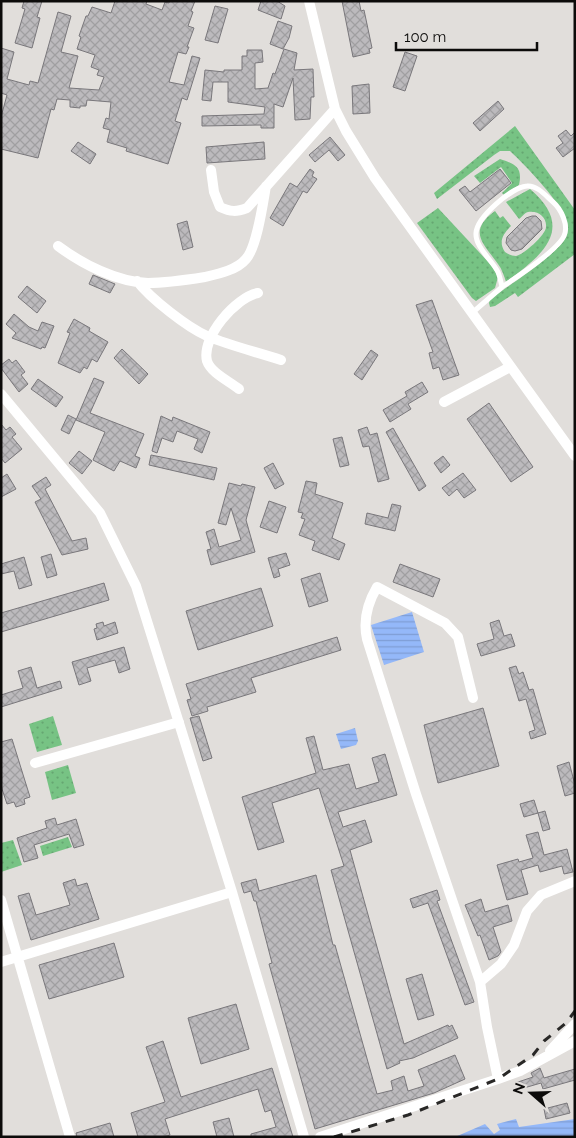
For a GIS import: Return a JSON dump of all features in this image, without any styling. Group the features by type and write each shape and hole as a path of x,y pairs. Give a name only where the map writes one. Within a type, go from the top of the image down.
{"street":[{"path":"309,1 335,109 346,131 375,178 575,456"},
{"path":"211,170 214,192 220,207 230,212 237,212 247,208 335,109"},
{"path":"58,246 75,259 90,266 137,281 148,283 180,281 215,275 240,265 251,253 260,220 266,186"},
{"path":"137,281 144,290 197,330 281,360"},
{"path":"239,388 212,370 207,362 206,350 210,336 224,318 244,298 258,293"},
{"path":"444,402 510,367"},
{"path":"1,394 100,513 136,586 232,892 304,1137"},
{"path":"473,698 458,637 445,623 377,587 366,616 364,627 366,639 480,982 498,1079"},
{"path":"34,763 179,722"},
{"path":"480,982 501,964 514,944 527,911 541,895 575,881"},
{"path":"1,962 232,892"},
{"path":"1,900 70,1137"},
{"path":"542,1059 575,1024"},
{"path":"320,1137 520,1071 575,1041"}],"lane":[{"path":"472,313 502,287 552,250 564,237 566,228 556,205 540,190 530,186 525,186 507,196 488,212 477,226 476,238 499,274 502,287"}],"green space":[{"path":"515,126 575,210 575,254 518,297 515,293 495,306 490,307 490,299 531,270 560,245 568,229 564,215 543,185 510,151 500,151 437,199 434,193"},
{"path":"500,159 517,167 520,174 519,185 504,195 502,193 512,183 501,167 480,183 474,176"},
{"path":"530,189 544,203 551,216 552,228 549,240 532,262 506,282 501,268 481,238 481,225 495,211 500,218 503,216 511,226 502,238 505,252 516,256 529,248 545,231 545,220 535,212 525,213 519,219 506,202"},
{"path":"438,208 492,266 498,277 495,288 476,301 417,223"},
{"path":"53,716 62,745 37,752 29,724"},
{"path":"68,765 76,793 52,800 45,772"},
{"path":"68,837 72,847 43,856 40,846"},
{"path":"13,840 22,865 1,872 1,843"}],"water":[{"path":"412,612 424,652 384,665 371,625"},
{"path":"355,728 358,741 356,745 341,749 336,734"},
{"path":"516,1119 519,1127 575,1119 575,1137 455,1137 485,1124 494,1134 500,1130 497,1124"}],"building":[{"path":"24,1 42,1 37,17 40,18 32,48 15,43 25,9 22,8"},
{"path":"115,1 147,1 146,4 162,10 165,2 195,1 188,26 194,28 187,47 189,47 186,54 178,52 169,82 184,85 192,56 200,58 187,100 182,98 175,121 181,123 168,164 126,151 127,148 107,142 110,130 103,128 106,118 109,119 111,102 87,100 86,106 80,106 80,108 70,107 70,100 57,99 54,110 51,109 38,158 1,149 1,117 7,95 1,93 1,48 14,52 7,79 29,85 30,81 38,83 58,12 71,16 61,52 78,56 69,88 99,90 104,77 97,75 99,70 91,67 95,55 77,49 81,37 79,36 86,16 88,16 92,7 111,13"},
{"path":"261,1 277,1 285,6 281,19 258,10"},
{"path":"342,1 359,1 361,11 364,10 372,48 369,49 370,53 353,57"},
{"path":"215,6 228,9 218,43 205,40"},
{"path":"278,21 292,26 289,38 283,49 270,44"},
{"path":"284,49 297,53 294,70 313,69 314,97 311,97 310,119 295,120 293,78 283,107 274,104 274,128 261,128 261,125 202,126 202,116 264,114 265,107 228,102 228,82 213,82 211,101 202,100 205,70 224,72 224,70 242,70 242,56 247,56 247,50 262,50 263,62 255,63 255,89 268,88"},
{"path":"405,52 417,56 405,91 393,87"},
{"path":"369,84 370,113 353,114 352,86"},
{"path":"498,101 504,109 480,131 473,123"},
{"path":"566,130 571,136 575,132 575,148 563,157 556,148 563,143 558,136"},
{"path":"330,137 345,155 338,161 329,150 315,162 309,155"},
{"path":"78,142 96,154 90,164 71,151"},
{"path":"264,142 265,159 207,163 206,147"},
{"path":"310,169 314,172 312,176 317,179 307,193 303,191 283,226 270,218 290,183 297,187"},
{"path":"500,169 511,183 476,211 459,190 465,186 470,192"},
{"path":"536,216 541,221 542,229 522,249 511,250 506,243 507,237 526,218"},
{"path":"187,221 193,247 183,250 177,224"},
{"path":"93,275 115,284 110,293 89,284"},
{"path":"27,286 46,301 37,313 18,297"},
{"path":"432,300 459,375 443,380 439,367 433,369 429,353 433,352 416,305"},
{"path":"14,314 29,327 38,331 42,322 54,326 45,348 42,347 41,349 12,338 16,333 6,324"},
{"path":"74,319 90,328 89,331 108,342 97,362 92,359 87,369 84,367 80,373 58,363 70,333 67,332"},
{"path":"122,349 148,374 139,384 114,358"},
{"path":"371,350 378,355 362,380 354,374"},
{"path":"9,359 12,363 16,360 25,372 21,375 28,384 19,392 1,368 1,365"},
{"path":"94,378 104,382 90,413 144,434 135,456 140,458 136,468 120,461 114,471 93,460 105,432 76,420"},
{"path":"38,379 63,397 56,407 31,389"},
{"path":"422,382 428,392 408,404 411,409 390,422 383,410 407,396 405,392"},
{"path":"489,403 533,467 511,482 467,419"},
{"path":"68,415 76,419 69,434 61,430"},
{"path":"161,416 172,421 173,417 210,432 202,453 194,449 198,439 177,431 173,442 162,438 157,453 152,451"},
{"path":"1,424 6,430 10,427 16,434 12,437 22,449 5,463 1,458"},
{"path":"367,427 370,435 377,433 389,479 378,482 369,446 363,447 358,430"},
{"path":"393,428 426,486 419,491 386,432"},
{"path":"342,437 349,465 340,467 333,439"},
{"path":"79,451 92,461 82,474 69,463"},
{"path":"151,455 217,468 214,480 149,465"},
{"path":"443,456 450,465 441,473 434,463"},
{"path":"273,463 284,484 275,489 264,468"},
{"path":"463,473 476,490 464,498 457,489 449,496 442,488"},
{"path":"7,474 16,489 1,497 1,478"},
{"path":"46,477 51,485 45,489 72,541 86,538 88,549 62,555 35,502 41,499 32,486"},
{"path":"306,481 317,483 315,494 343,503 332,538 345,544 339,560 312,550 315,541 299,535 305,519 301,518 303,513 298,512"},
{"path":"229,483 255,487 246,520 255,552 211,565 207,550 211,549 206,532 214,529 219,547 241,540 231,508 226,525 218,523"},
{"path":"269,501 286,507 277,533 260,527"},
{"path":"392,504 401,506 395,531 365,524 367,513 388,518"},
{"path":"286,553 290,565 278,569 280,576 274,578 268,558"},
{"path":"51,554 57,575 47,578 41,557"},
{"path":"24,557 32,585 19,589 14,571 1,574 1,564"},
{"path":"400,564 440,579 433,597 393,582"},
{"path":"320,573 328,601 309,607 301,579"},
{"path":"104,583 109,600 1,632 1,613"},
{"path":"261,588 273,626 198,650 186,611"},
{"path":"499,620 504,636 511,634 515,646 481,656 477,644 494,639 490,623"},
{"path":"103,622 104,626 115,622 118,633 97,640 94,629 97,628 96,624"},
{"path":"337,637 341,650 251,678 256,692 207,707 208,711 192,716 187,700 191,699 186,684"},
{"path":"124,647 130,669 119,673 115,660 87,668 91,681 79,685 72,662"},
{"path":"516,666 519,674 523,672 529,690 533,689 546,734 531,739 529,732 535,730 526,699 519,701 509,668"},
{"path":"31,667 37,688 60,681 62,688 1,707 1,695 23,688 18,671"},
{"path":"483,708 499,766 438,783 424,725"},
{"path":"199,716 212,758 203,761 190,718"},
{"path":"314,736 323,770 349,764 356,789 379,782 372,758 385,754 397,795 338,812 343,827 365,820 372,842 350,850 404,1044 448,1025 449,1027 452,1025 458,1038 413,1058 399,1061 400,1063 387,1069 331,870 344,866 319,788 272,803 284,842 258,850 242,797 316,773 306,738"},
{"path":"12,739 30,797 24,799 25,804 16,807 14,802 7,804 1,786 1,742"},
{"path":"569,762 575,785 575,793 565,796 557,766"},
{"path":"534,800 538,813 524,817 520,804"},
{"path":"545,811 550,829 543,831 538,813"},
{"path":"55,818 57,825 76,819 84,845 74,848 69,834 34,845 38,858 24,862 17,838 47,828 45,821"},
{"path":"538,832 544,855 567,849 573,872 564,874 562,866 540,872 538,865 521,870 528,894 507,900 497,865 518,859 519,862 533,858 526,835"},
{"path":"316,875 333,945 335,945 377,1094 393,1090 391,1081 404,1076 408,1091 424,1086 418,1070 455,1055 465,1079 434,1093 315,1129 269,964 272,963 256,901 254,901 251,891 244,893 241,883 256,879 259,891"},
{"path":"75,879 77,886 87,883 99,919 31,940 18,896 29,893 36,915 70,905 63,883"},
{"path":"437,890 440,900 437,901 474,1002 465,1005 428,903 413,908 410,899"},
{"path":"481,899 485,912 508,905 512,921 493,927 501,952 498,956 489,960 480,935 478,936 465,905"},
{"path":"114,943 124,977 49,999 39,965"},
{"path":"422,974 434,1015 418,1020 406,979"},
{"path":"236,1004 249,1049 201,1064 188,1018"},
{"path":"163,1041 181,1097 272,1068 293,1137 251,1137 251,1134 276,1127 271,1110 265,1112 258,1089 165,1119 170,1135 163,1137 138,1137 131,1113 165,1102 146,1047"},
{"path":"540,1068 544,1078 575,1069 575,1080 543,1089 541,1083 517,1090 515,1083 533,1077 531,1073"},
{"path":"567,1103 570,1113 546,1119 544,1109"},
{"path":"229,1118 234,1137 217,1137 213,1122"},
{"path":"110,1123 114,1137 77,1137 76,1133"}],"railway":[{"path":"334,1137 408,1115 498,1079 533,1055 544,1041 566,1023 575,1011"}]}
